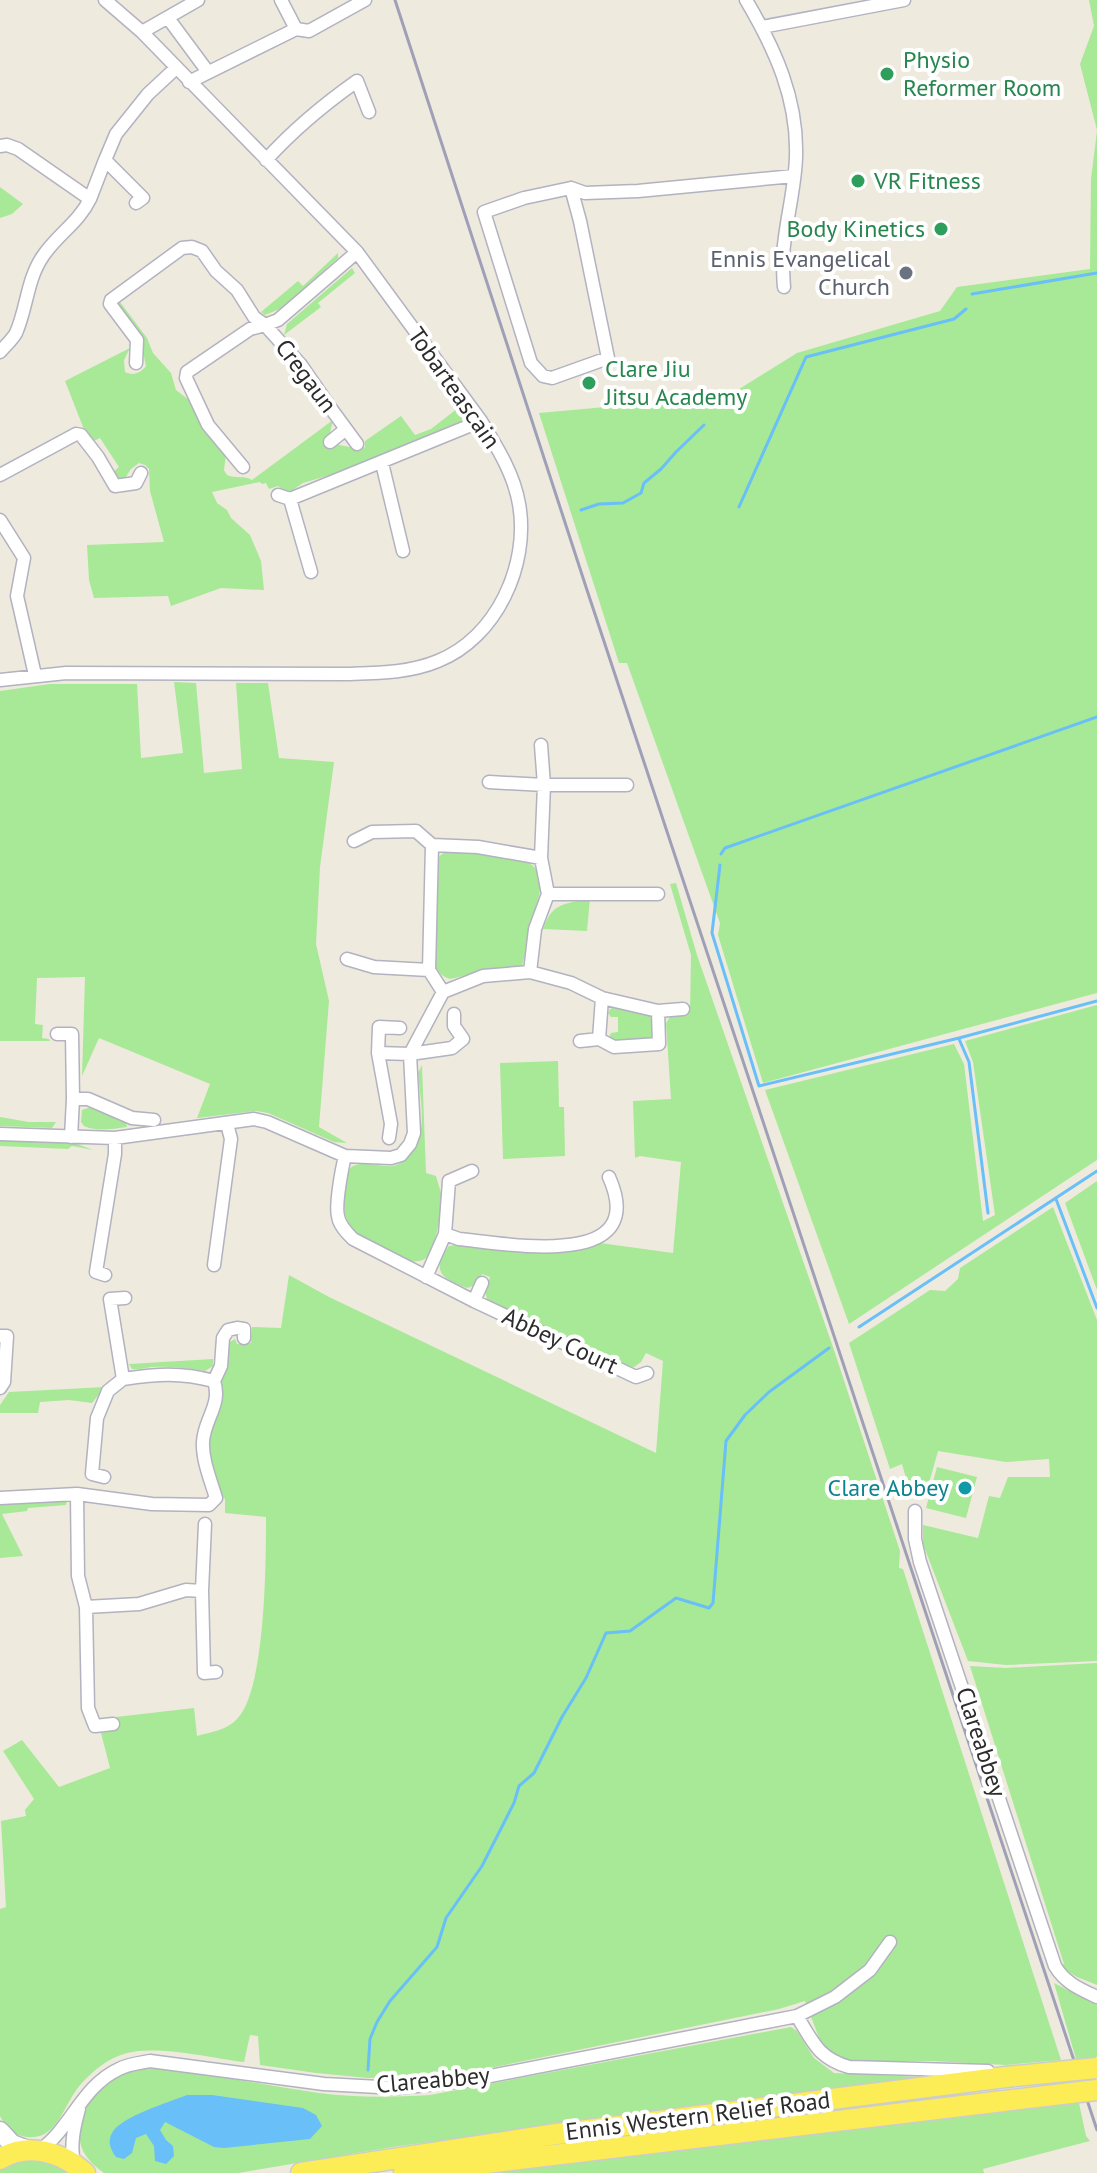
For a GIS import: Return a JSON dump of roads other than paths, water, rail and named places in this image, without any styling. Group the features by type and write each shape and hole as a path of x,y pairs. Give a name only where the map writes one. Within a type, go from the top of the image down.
{"main road":[{"name":"Ennis Western Relief Road","path":"301,2173 572,2132 1003,2074 1097,2068"},
{"name":"Ennis Western Relief Road","path":"404,2173 1097,2090"},
{"path":"0,2131 12,2144 80,2168"},
{"path":"0,2159 34,2150"}],"street":[{"name":"Tobarteascain","path":"0,680 66,673 347,674 419,668 440,661 460,649 488,624 508,588 518,553 522,526 519,503 497,447 357,252 142,32 105,0"},
{"path":"142,32 198,0"},
{"path":"281,0 296,29"},
{"path":"189,82 296,29 309,31 365,0"},
{"path":"746,0 783,74 793,108 796,160 783,256 784,287"},
{"path":"762,27 904,0"},
{"path":"168,18 208,72"},
{"path":"0,352 15,336 29,285 41,258 83,213 116,134 148,94 176,68"},
{"path":"266,160 302,123 357,81 369,112"},
{"path":"0,146 18,149 90,199"},
{"path":"105,160 143,198 136,203"},
{"path":"571,188 608,358 552,378 543,376 531,363 484,212 524,198 571,188 585,193 638,191 794,176"},
{"name":"Cregaun","path":"136,363 137,340 110,304 111,300 182,248 192,247 202,251 216,271 237,290 254,317 301,365 357,444"},
{"name":"Cregaun","path":"243,467 208,425 186,378 187,372 250,329 278,320 357,252"},
{"path":"311,572 284,497 382,463 481,421"},
{"name":"Cregaun","path":"330,442 346,429"},
{"path":"0,475 76,434 81,435 98,457 115,486 136,483 141,473"},
{"path":"382,463 403,551"},
{"path":"0,520 24,558 17,596 35,675"},
{"path":"530,972 535,929 548,894 541,858 544,785 541,745"},
{"path":"489,782 627,785"},
{"path":"354,841 372,832 416,831 432,845 478,847 541,858"},
{"path":"432,845 429,970 443,992"},
{"path":"548,894 658,894"},
{"path":"347,959 374,967 429,970"},
{"path":"0,1134 115,1138 254,1119 345,1156 391,1158 401,1155 414,1133 410,1054 443,992 483,976 530,972 571,983 602,998 658,1011 683,1009"},
{"path":"599,1039 602,998"},
{"path":"580,1041 599,1039 614,1047 659,1044 658,1011"},
{"path":"378,1053 410,1054 452,1048 463,1039 454,1026 454,1014"},
{"path":"389,1138 391,1124 378,1053 379,1027 400,1028"},
{"path":"57,1034 72,1034 71,1137"},
{"path":"73,1099 88,1099 132,1118 154,1120"},
{"path":"214,1265 231,1139 227,1124"},
{"path":"105,1275 96,1272 115,1138"},
{"name":"Abbey Court","path":"345,1156 337,1216 353,1239 474,1301 636,1377 647,1373"},
{"path":"426,1277 445,1234 449,1181 472,1171"},
{"path":"445,1234 459,1239 554,1246 598,1239 613,1226 618,1210 617,1193 609,1177"},
{"name":"Abbey Court","path":"474,1301 482,1283"},
{"path":"123,1379 110,1299 125,1298"},
{"path":"0,1498 77,1494 152,1504 209,1505 216,1498 202,1444 216,1403 214,1381 221,1366 223,1338 228,1330 237,1328 244,1329 244,1338"},
{"path":"0,1336 7,1336 4,1382 0,1388"},
{"path":"104,1477 92,1474 97,1418 108,1391 123,1379 157,1374 190,1375 214,1381"},
{"path":"77,1494 78,1576 86,1607 88,1708 95,1726 113,1724"},
{"name":"Clareabbey","path":"915,1511 915,1539 920,1562 1055,1966 1071,1985 1097,1997"},
{"path":"205,1524 202,1591 204,1673 216,1672"},
{"path":"86,1607 139,1604 186,1590 202,1591"},
{"name":"Clareabbey","path":"34,2150 52,2141 95,2084 123,2067 150,2061 324,2084 397,2088 465,2081 797,2016 835,1997 870,1970 890,1942"},
{"path":"797,2016 824,2056 849,2067 1003,2074"},
{"path":"80,2102 71,2153 80,2168"}],"water":[{"path":"187,2095 212,2095 303,2108 316,2115 322,2126 310,2139 224,2148 214,2147 165,2122 160,2130 173,2146 174,2156 166,2164 155,2161 154,2146 146,2134 136,2138 132,2153 124,2159 116,2157 110,2140 117,2127 146,2111"}],"waterway":[{"path":"972,294 1097,273"},
{"path":"739,507 806,357 954,319 966,309"},
{"path":"581,510 599,504 623,503 641,493 644,483 704,425"},
{"path":"721,854 725,848 1097,717"},
{"path":"720,865 712,933 759,1086 1097,1001"},
{"path":"959,1039 969,1062 988,1213"},
{"path":"859,1327 1097,1171"},
{"path":"1056,1199 1097,1308"},
{"path":"368,2070 370,2039 377,2022 390,2001 437,1947 446,1918 482,1866 514,1803 519,1786 534,1773 586,1678 606,1633 630,1631 676,1598 709,1608 713,1603 726,1441 745,1415 769,1392 829,1348"}],"railway":[{"path":"395,0 1097,2130"}],"place":[{"name":"Physio Reformer Room","path":"887,74"},
{"name":"VR Fitness","path":"858,181"},
{"name":"Body Kinetics","path":"941,229"},
{"name":"Ennis Evangelical Church","path":"906,273"},
{"name":"Clare Jiu Jitsu Academy","path":"589,383"},
{"name":"Clare Abbey","path":"965,1488"}]}
